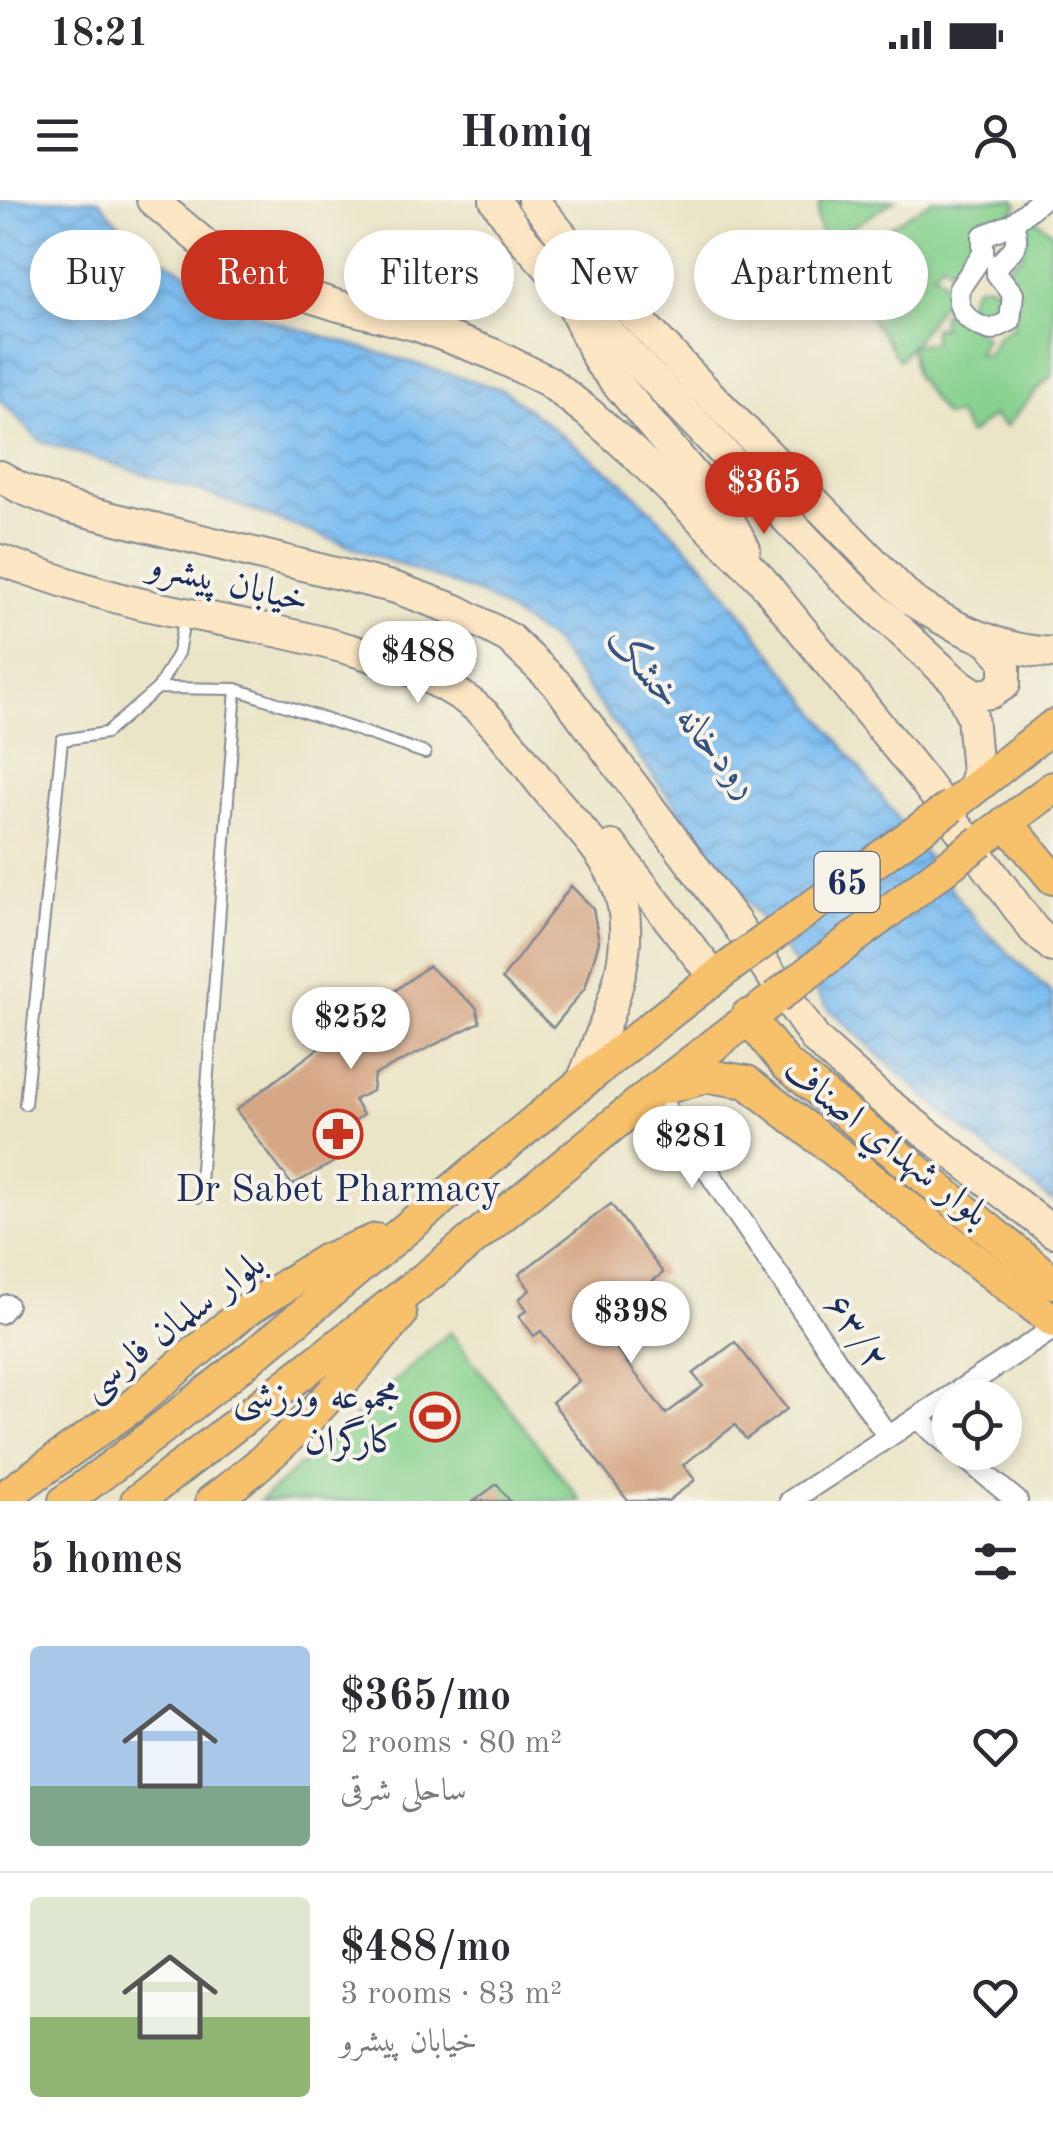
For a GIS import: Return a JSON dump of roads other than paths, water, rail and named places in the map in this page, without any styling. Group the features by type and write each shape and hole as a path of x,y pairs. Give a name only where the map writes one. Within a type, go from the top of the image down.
{"main road":[{"path":"152,200 208,246 266,282 418,326 493,354 548,381 633,452 760,578 924,782 1034,930 1053,947"},
{"path":"495,200 534,252"},
{"path":"533,200 654,336 910,600 948,625 1032,652 1053,653"},
{"path":"580,320 599,362 726,514 760,578"},
{"path":"597,320 840,576 955,681 976,695 991,693 1005,684 1006,660 987,639"},
{"path":"0,476 68,506 396,588 456,610 509,638 558,685 725,907 816,1040 877,1095 1053,1232"},
{"name":"خیابان پیشرو","path":"0,540 20,551 113,581 341,636 411,659 428,665 500,709 714,978"},
{"name":"خیابان پیشرو","path":"0,560 63,582 252,625 368,657 430,678 482,712 615,878 624,911 626,950 581,1084"},
{"path":"955,681 972,716 977,772 962,798"},
{"name":"65","path":"962,798 1053,726"},
{"name":"بلوار سلمان فارسی","path":"65,1501 160,1432 714,978 962,798"},
{"name":"65","path":"212,1501 244,1479 352,1373 438,1268 748,1016 1052,799"},
{"path":"1004,836 1053,878"},
{"name":"بلوار شهداي اصناف","path":"748,1016 786,1064 1053,1282"},
{"name":"بلوار شهداي اصناف","path":"654,1090 708,1076 747,1082 1053,1321"},
{"name":"بلوار سلمان فارسی","path":"0,1500 131,1407 245,1311 326,1260 403,1229"},
{"path":"137,1501 438,1268"}],"street":[{"path":"1012,224 1018,236 1017,246 998,266 997,274 1013,294 1010,321 991,330 970,322 957,298 959,288 983,254 983,236 1012,224 1041,200 1053,206"},
{"name":"۶۳/۲","path":"654,1090 888,1437"},
{"path":"790,1501 1053,1330"},
{"path":"917,1418 932,1431"},
{"path":"980,1470 1017,1501"}],"lane":[{"path":"25,1104 62,740 106,733 158,688 178,652 186,613"},
{"path":"158,688 236,689 425,752"},
{"path":"199,1197 236,689"}],"water":[{"name":"رودخانه خشک","path":"0,200 98,200 125,230 30,230 30,320 161,320 161,258 181,270 181,320 268,320 503,390 625,484 704,564 978,924 1053,995 1053,1202 942,1112 829,1009 551,640 481,594 205,493 40,441 0,400"}],"place":[{"name":"Dr Sabet Pharmacy","path":"338,1134"},
{"name":"مجموعه ورزشی کارگران","path":"435,1417"}]}
